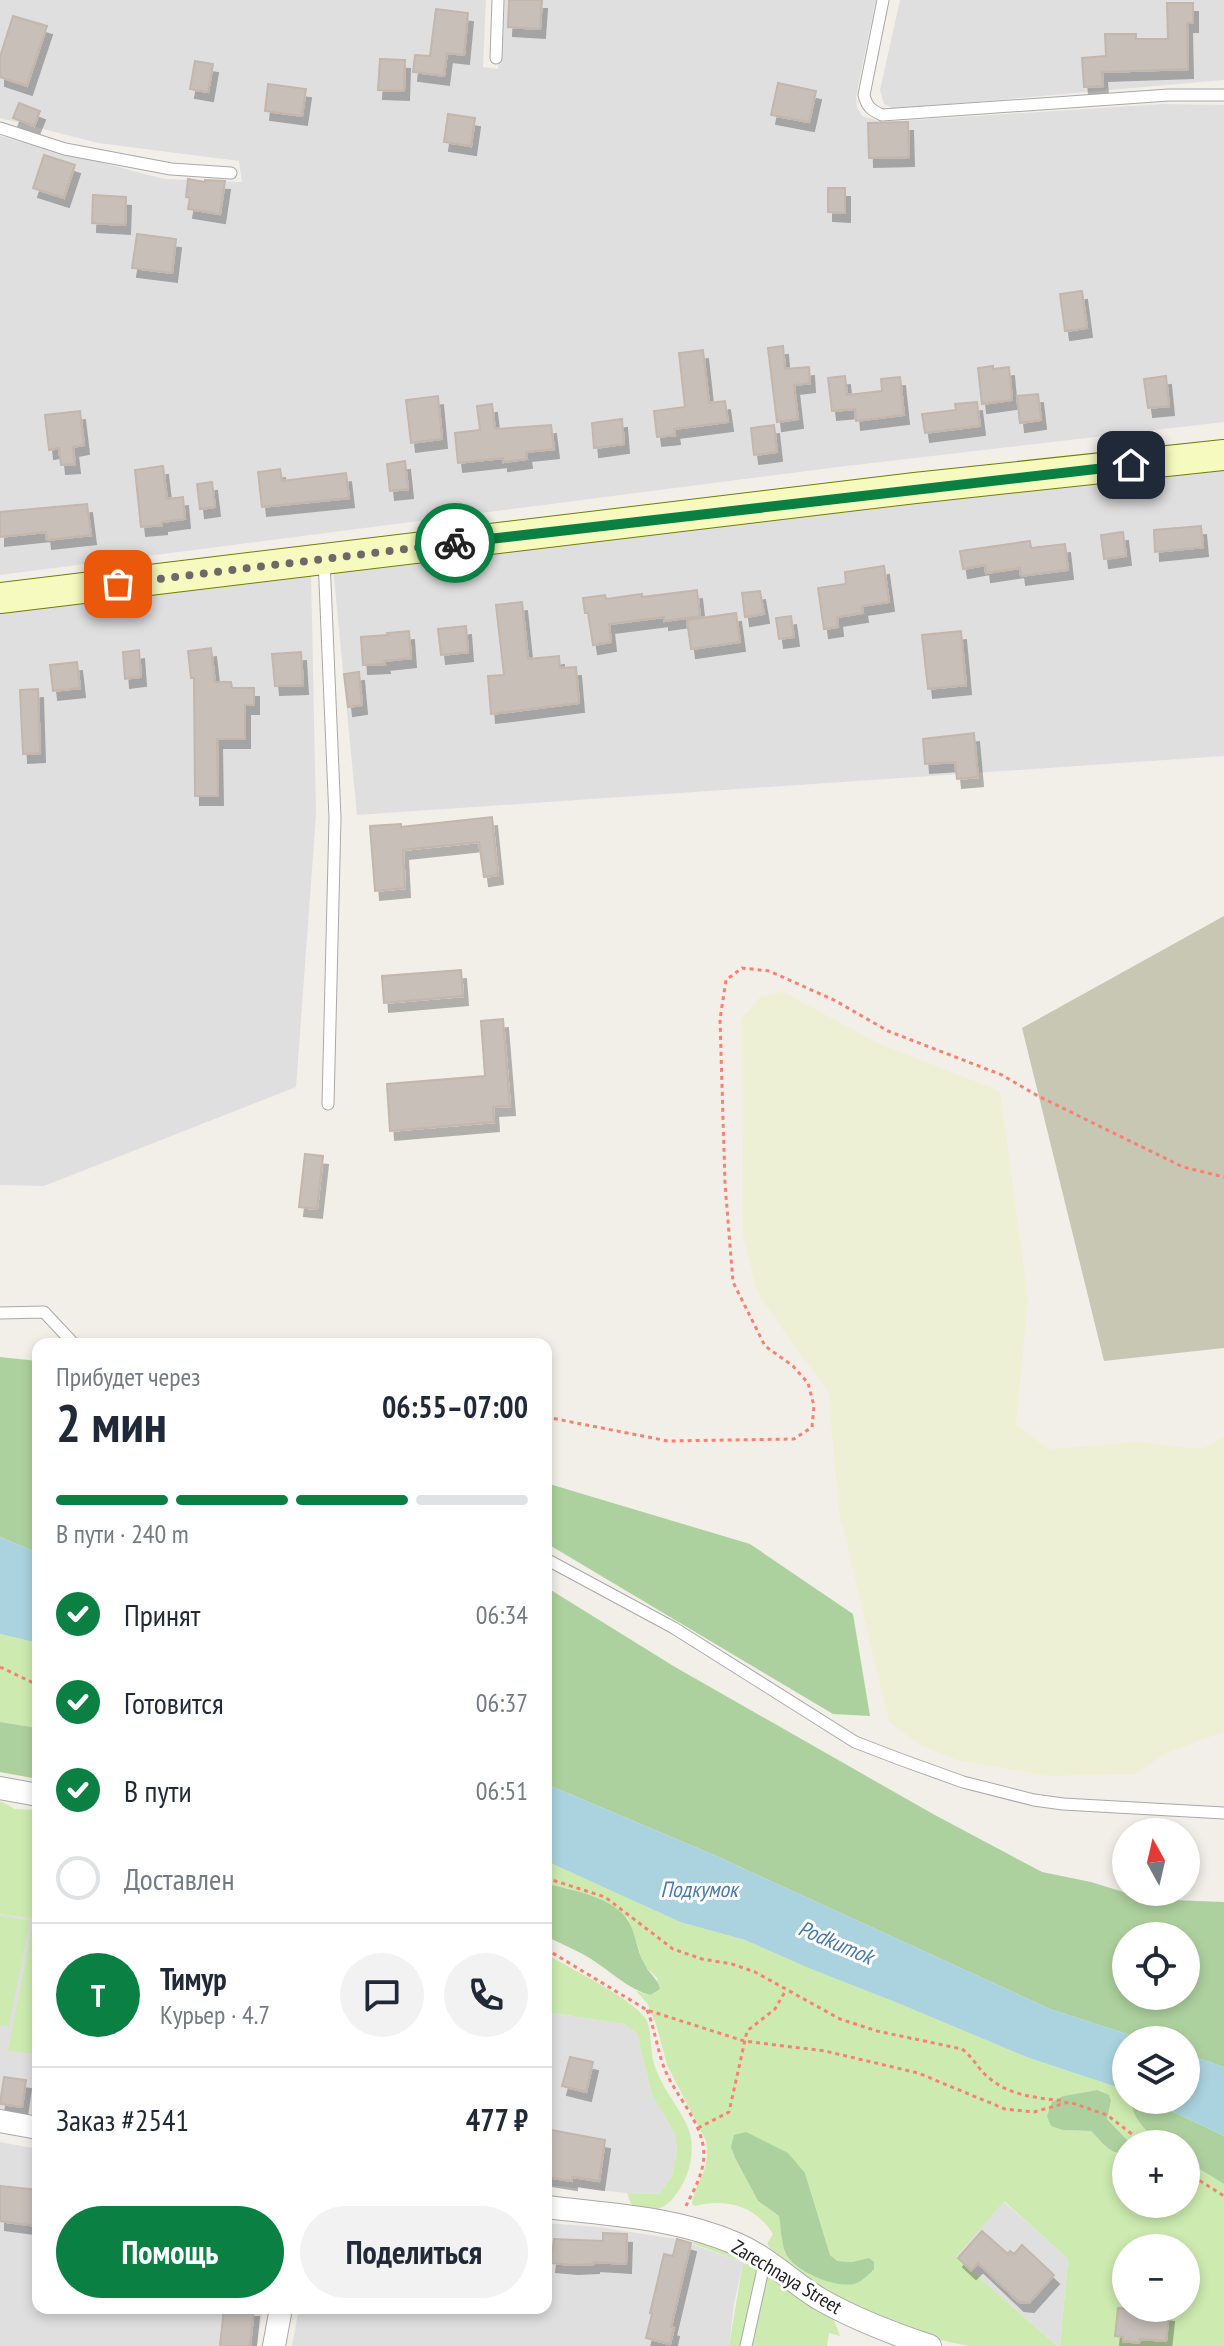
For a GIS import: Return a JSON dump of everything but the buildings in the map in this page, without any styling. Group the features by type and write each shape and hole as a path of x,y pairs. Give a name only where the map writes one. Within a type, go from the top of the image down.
{"street":[{"path":"0,598 915,488 1224,455"},
{"path":"0,1788 32,1794"},
{"path":"0,2121 32,2127"},
{"name":"Zarechnaya Street","path":"552,2208 677,2223 740,2245 844,2312 887,2332 930,2346"},
{"path":"274,2346 280,2314"}],"lane":[{"path":"496,58 498,0"},
{"path":"883,0 864,95 871,110 882,115 1155,96 1224,95"},
{"path":"0,128 65,149 171,169 231,173"},
{"path":"324,558 335,818 328,1104"},
{"path":"0,1313 44,1312 68,1338"},
{"path":"552,1562 674,1628 855,1742 902,1760 963,1782 1034,1800 1224,1813"},
{"path":"746,2346 765,2260"}],"path":[{"path":"552,1418 668,1441 794,1439 812,1427 814,1406 808,1383 793,1366 765,1346 733,1282 725,1184 720,1019 726,980 742,968 769,971 834,1000 888,1031 1002,1075 1038,1096 1183,1167 1224,1177"},
{"path":"0,1667 32,1682"},
{"path":"552,1880 605,1897 673,1949 755,1972 840,2019 877,2031 962,2049 988,2078 1014,2093 1069,2102 1107,2115 1127,2130"},
{"path":"552,1953 647,2010 744,2041 825,2051 918,2073 1005,2109 1034,2112 1069,2102"},
{"path":"698,2128 729,2112 747,2031 775,2009 786,1990"},
{"path":"647,2010 665,2069 698,2128 705,2156 702,2170 677,2223"},
{"path":"1200,2181 1224,2196"}],"shaded area":[{"path":"0,0 486,0 483,67 498,69 502,0 876,0 856,96 862,116 882,122 1163,104 1224,105 1224,422 838,467 0,575 0,136 164,179 242,182 239,161 98,143 0,118"},
{"path":"900,0 1224,0 1224,80 895,109 884,104 880,90"},
{"path":"1224,470 1224,756 357,815 333,568"},
{"path":"311,570 316,815 296,1087 44,1186 0,1185 0,609"},
{"path":"1224,916 1224,1348 1104,1361 1022,1028"},
{"path":"783,992 880,1044 1000,1091 1028,1299 1016,1424 1048,1449 1138,1442 1202,1449 1224,1437 1224,1732 1168,1752 1135,1774 1048,1776 956,1760 920,1745 889,1722 839,1512 828,1390 757,1292 743,1234 741,1019 761,996"},
{"path":"0,1914 32,1919 32,2116 0,2109"},
{"path":"552,2013 624,2024 637,2034 652,2095 675,2134 677,2150 672,2176 659,2194 552,2186"},
{"path":"0,2142 32,2148 32,2314 262,2314 257,2346 0,2346"},
{"path":"1003,2201 1068,2259 1060,2346 956,2257"},
{"path":"552,2223 677,2239 743,2262 729,2346 292,2346 298,2314 552,2314"}],"green space":[{"path":"0,1357 32,1360 32,1550 0,1537"},
{"path":"552,1485 750,1544 853,1614 870,1716 833,1714 552,1547"},
{"path":"552,1591 675,1667 933,1814 1042,1872 1112,1888 1112,1906 1200,1906 1200,1901 1224,1902 1224,2067 1200,2059 1200,2026 1112,2026 1112,2029 1050,2009 714,1855 552,1787"},
{"path":"0,1634 32,1642 32,1727 0,1722"},
{"path":"0,1722 32,1727 32,1778 0,1772"},
{"path":"0,1801 15,1809 32,1810 32,1919 0,1914"},
{"path":"552,1864 680,1922 745,1940 1029,2058 1112,2085 1112,2114 1136,2114 1146,2130 1118,2130 1107,2119 1111,2101 1097,2090 1063,2096 1052,2102 1063,2130 1091,2131 1112,2150 1112,2218 1200,2218 1200,2169 1224,2184 1224,2346 1060,2346 1068,2259 1004,2201 956,2257 1057,2346 968,2346 879,2323 785,2267 767,2244 773,2234 749,2210 729,2204 692,2204 705,2168 706,2141 667,2065 647,2003 636,1991 650,1995 658,1979 644,1965 628,1918 571,1889 552,1885","holes":["731,2146 805,2173 830,2255 836,2261 862,2259 812,2276 785,2253 779,2216 758,2201"]},
{"path":"552,1885 592,1896 623,1914 646,1967 660,1989 650,1995 642,1992 586,1956 552,1939"},
{"path":"0,1916 30,1921 9,2026 0,2025"},
{"path":"32,1926 32,2053 8,2051"},
{"path":"552,1957 617,1994 641,2013 650,2031 654,2064 690,2132 692,2152 680,2189 669,2202 649,2210 631,2204 627,2193 659,2194 672,2176 677,2150 675,2134 652,2095 637,2034 624,2024 552,2013"},
{"path":"1097,2090 1109,2095 1111,2101 1107,2119 1118,2130 1112,2130 1112,2150 1091,2131 1063,2130 1051,2126 1047,2116 1052,2102 1063,2096"},
{"path":"1134,2114 1178,2114 1224,2136 1224,2184 1200,2169 1200,2130 1146,2130"},
{"path":"746,2132 788,2153 805,2173 830,2255 837,2261 869,2258 874,2262 874,2269 865,2278 854,2284 836,2284 807,2272 791,2261 783,2245 779,2216 758,2201 731,2147 734,2135"},
{"path":"705,2240 748,2255 758,2269 743,2346 729,2346 743,2262 691,2243"},
{"path":"768,2274 833,2318 840,2336 829,2333 827,2346 750,2346"}],"water":[{"path":"0,1537 32,1550 32,1642 0,1634"},
{"name":"Подкумок","path":"552,1787 714,1855 1050,2009 1112,2029 1112,2085 1029,2058 745,1940 680,1922 552,1864"},
{"path":"1200,2059 1224,2067 1224,2136 1178,2114 1200,2114"}],"way so far":[{"path":"118,584 455,543"}],"route":[{"path":"455,543 1131,465"}],"water label":[{"name":"Podkumok","path":"836,1942"}]}
